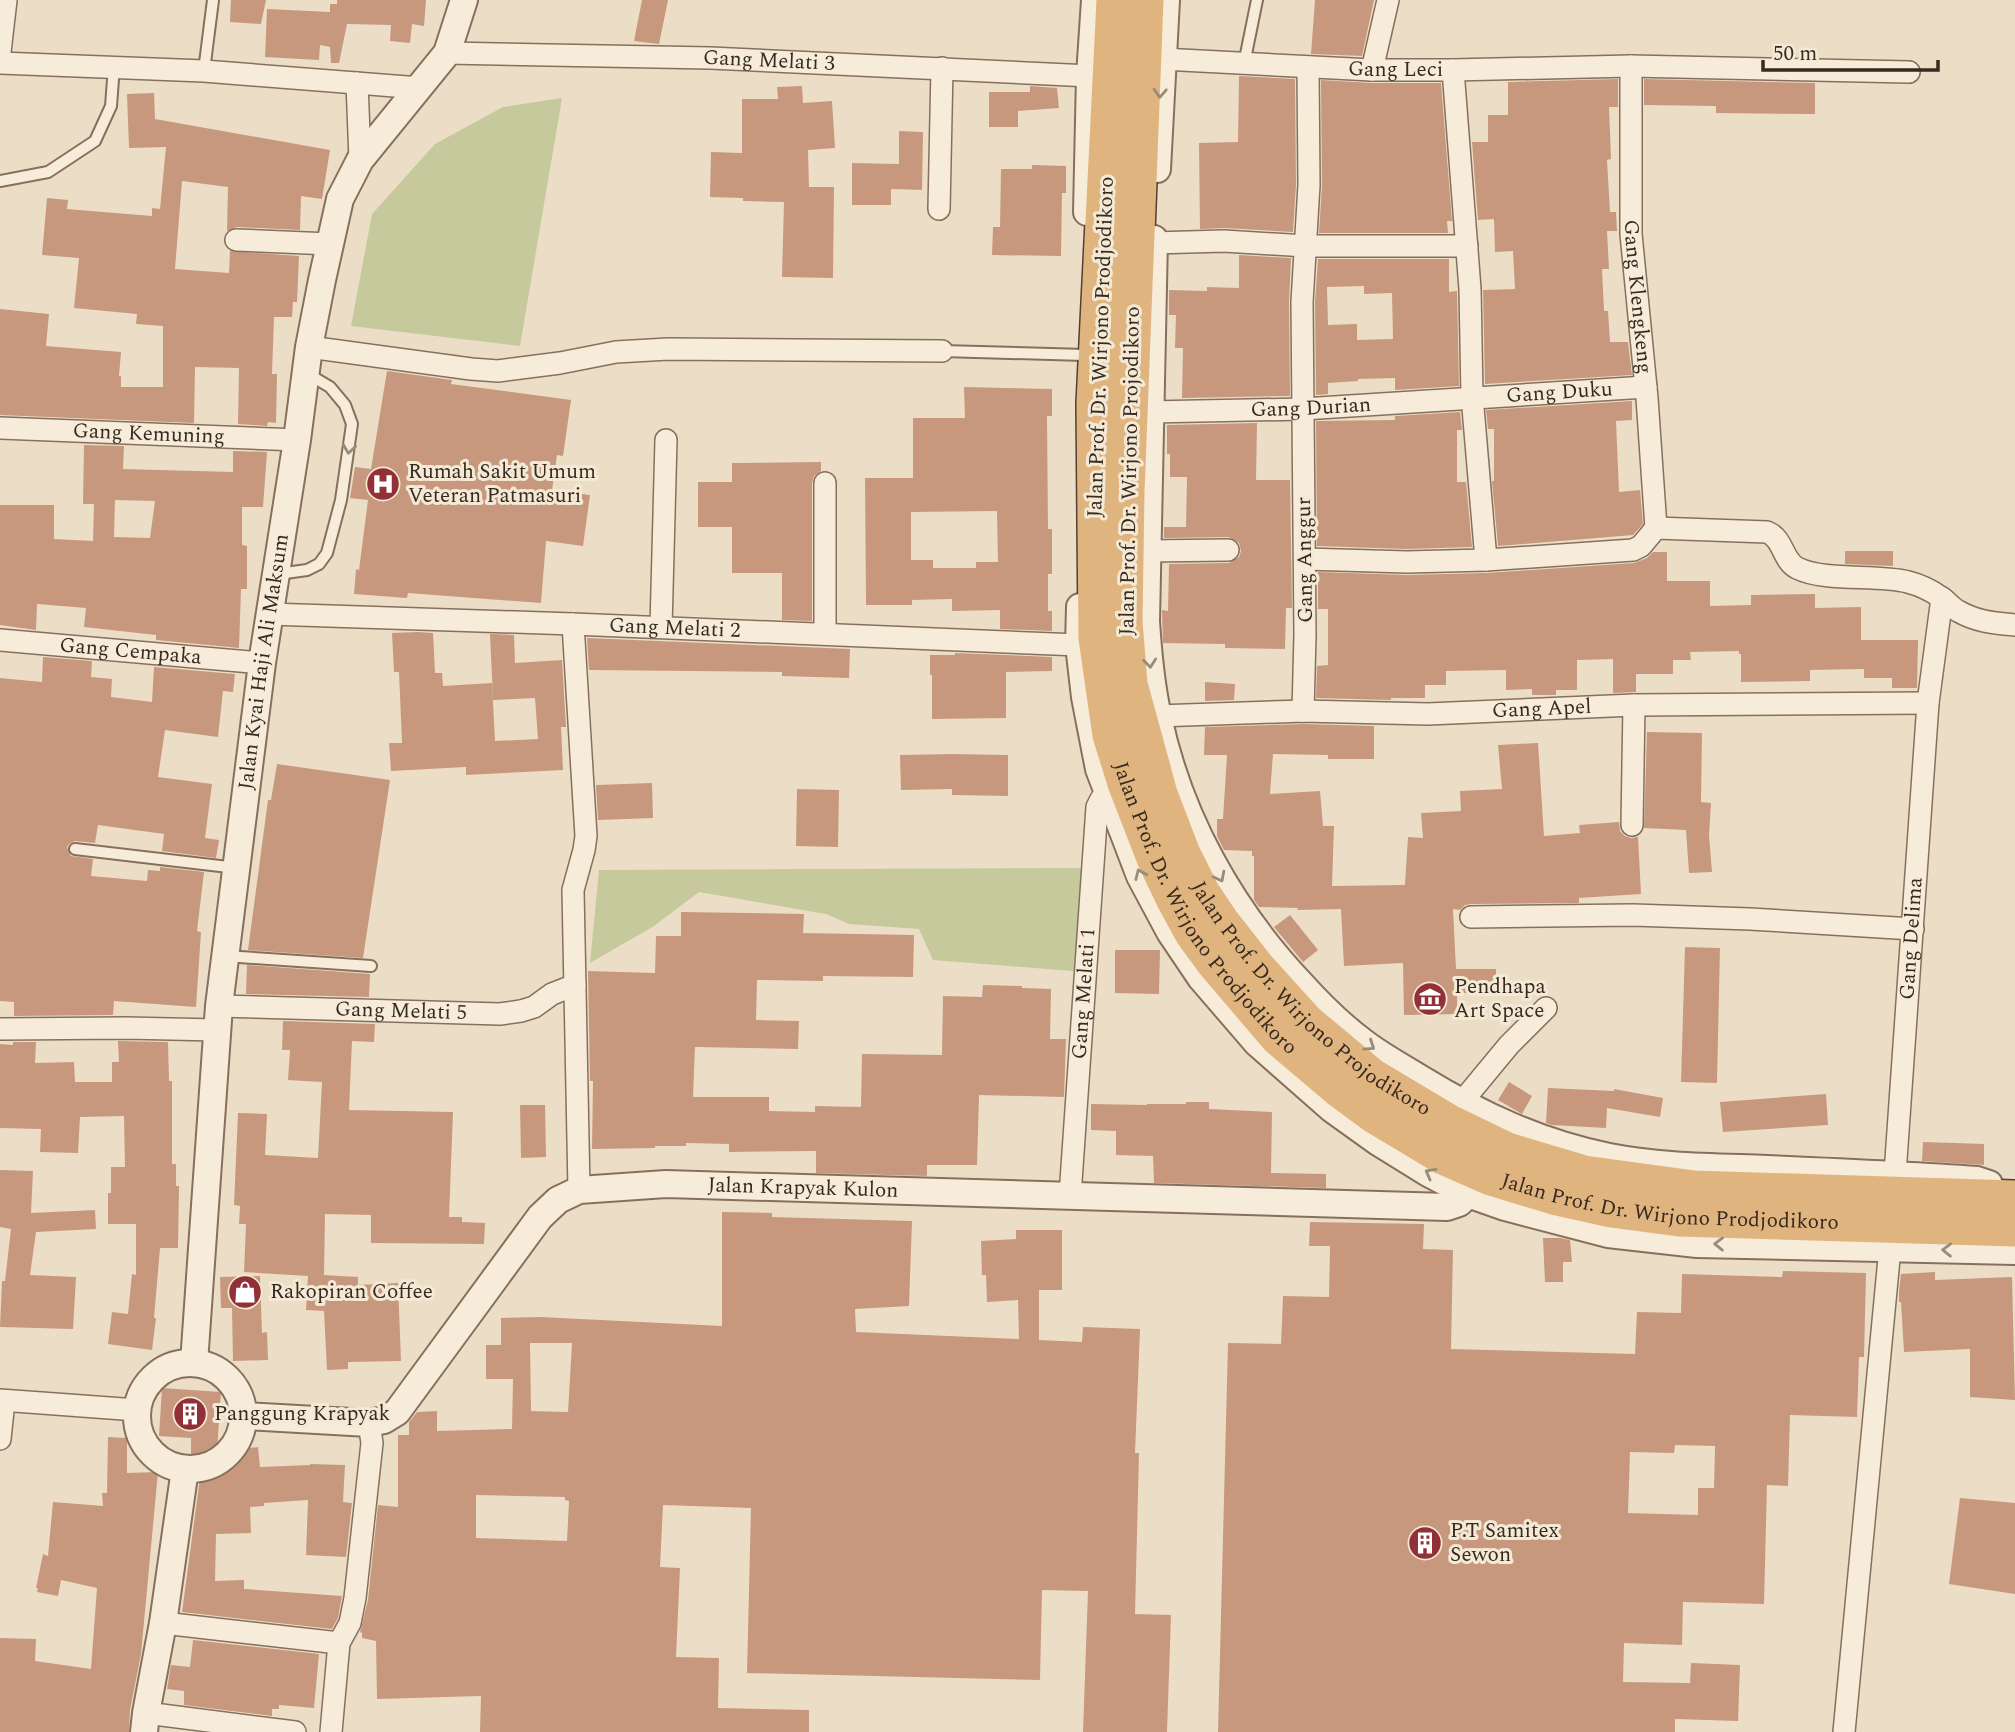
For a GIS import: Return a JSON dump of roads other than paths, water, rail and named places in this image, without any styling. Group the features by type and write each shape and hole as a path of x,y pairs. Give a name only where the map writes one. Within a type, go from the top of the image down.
{"highway":[{"name":"Jalan Prof. Dr. Wirjono Projodikoro","path":"1145,0 1125,408 1125,622 1129,684 1159,794 1182,854 1201,892 1222,922 1306,1022 1372,1077 1450,1124 1507,1151 1584,1174 1694,1189 2015,1199"},
{"name":"Jalan Prof. Dr. Wirjono Prodjodikoro","path":"1104,10 1125,408 1095,580 1097,638 1111,735 1126,783 1142,827 1181,911 1215,964 1279,1038 1338,1088 1376,1116 1441,1155 1490,1177 1557,1197 1611,1209 1679,1218 2015,1228"}],"street":[{"path":"0,52 6,0"},
{"name":"Jalan Kyai Haji Ali Maksum","path":"194,1363 218,1018 262,663 307,360 340,199 360,160 447,53 464,0"},
{"path":"1166,0 1153,243 1125,408 1147,551 1146,621 1157,716 1180,792 1198,833 1229,894 1253,929 1336,1020 1364,1043 1461,1104 1553,1143 1610,1157 1685,1166 1978,1180 2015,1193"},
{"path":"1372,70 1388,0"},
{"path":"1104,10 1090,76 1079,645 1085,697 1097,757 1109,795 1140,876 1170,932 1201,978 1257,1043 1332,1109 1428,1173 1468,1194 1505,1207 1608,1234 1697,1244 2015,1251"},
{"name":"Gang Melati 3","path":"447,53 710,58 1090,76"},
{"name":"Gang Leci","path":"1161,59 1372,70 1631,66 1909,72"},
{"path":"0,63 204,71 420,88"},
{"name":"Gang Klengkeng","path":"1631,66 1632,234 1656,528"},
{"name":"Gang Anggur","path":"1303,711 1306,635 1302,302 1309,185 1308,67"},
{"path":"939,209 942,68"},
{"path":"1453,70 1470,289 1472,396 1486,560"},
{"path":"357,83 360,160"},
{"path":"236,240 330,244"},
{"path":"1153,243 1466,246"},
{"path":"307,360 498,371 615,352 668,349 942,351"},
{"name":"Gang Duku","path":"1472,396 1646,387"},
{"name":"Gang Durian","path":"1125,408 1303,409 1472,396"},
{"name":"Gang Kemuning","path":"0,428 297,440"},
{"path":"660,628 666,440"},
{"path":"825,484 825,634"},
{"path":"1305,559 1407,562 1486,560 1633,550 1656,528 1768,532 1779,541 1789,561 1803,570 1908,582 1988,623 2015,625"},
{"path":"1147,551 1227,550"},
{"name":"Gang Delima","path":"1895,1174 1928,704 1951,606"},
{"name":"Gang Melati 2","path":"270,614 1079,645"},
{"path":"573,624 586,836 573,890 580,1178"},
{"name":"Gang Cempaka","path":"0,640 262,663"},
{"name":"Gang Apel","path":"1157,716 1303,711 1428,714 1634,705 1928,704"},
{"path":"1632,825 1634,705"},
{"name":"Gang Melati 1","path":"1070,1196 1097,807 1101,799 1109,795"},
{"path":"1471,917 1646,915 1913,929"},
{"name":"Gang Melati 5","path":"0,1029 126,1028 218,1018 500,1014 534,1007 552,994 575,985"},
{"path":"1461,1104 1509,1045 1546,1008"},
{"name":"Jalan Krapyak Kulon","path":"244,1416 369,1423 384,1420 397,1412 540,1217 580,1178 666,1184 1447,1207 1460,1203 1468,1194"},
{"path":"1844,1732 1890,1248"},
{"path":"194,1363 216,1369 233,1384 239,1394 244,1416 243,1428 238,1441 221,1460 210,1466 185,1469 165,1463 149,1451 137,1425 137,1410 152,1379 171,1366 194,1363"},
{"path":"0,1439 2,1400 137,1410"},
{"path":"331,1732 339,1643 350,1623 355,1598 372,1443 369,1423"},
{"path":"185,1469 163,1623 145,1722 295,1732"},
{"path":"163,1623 339,1643"}],"lane":[{"path":"204,71 213,0"},
{"path":"1244,64 1257,0"},
{"path":"0,181 48,172 95,141 111,106 114,66"},
{"path":"942,351 1085,355"},
{"path":"276,574 307,570 319,564 327,553 341,499 352,425 345,405 307,360"},
{"path":"75,849 237,868"},
{"path":"225,956 371,966"}],"place":[{"name":"Rumah Sakit Umum Veteran Patmasuri","path":"383,484"},
{"name":"Pendhapa Art Space","path":"1430,999"},
{"name":"Rakopiran Coffee","path":"245,1292"},
{"name":"Panggung Krapyak","path":"190,1414"},
{"name":"P.T Samitex Sewon","path":"1425,1543"}]}
